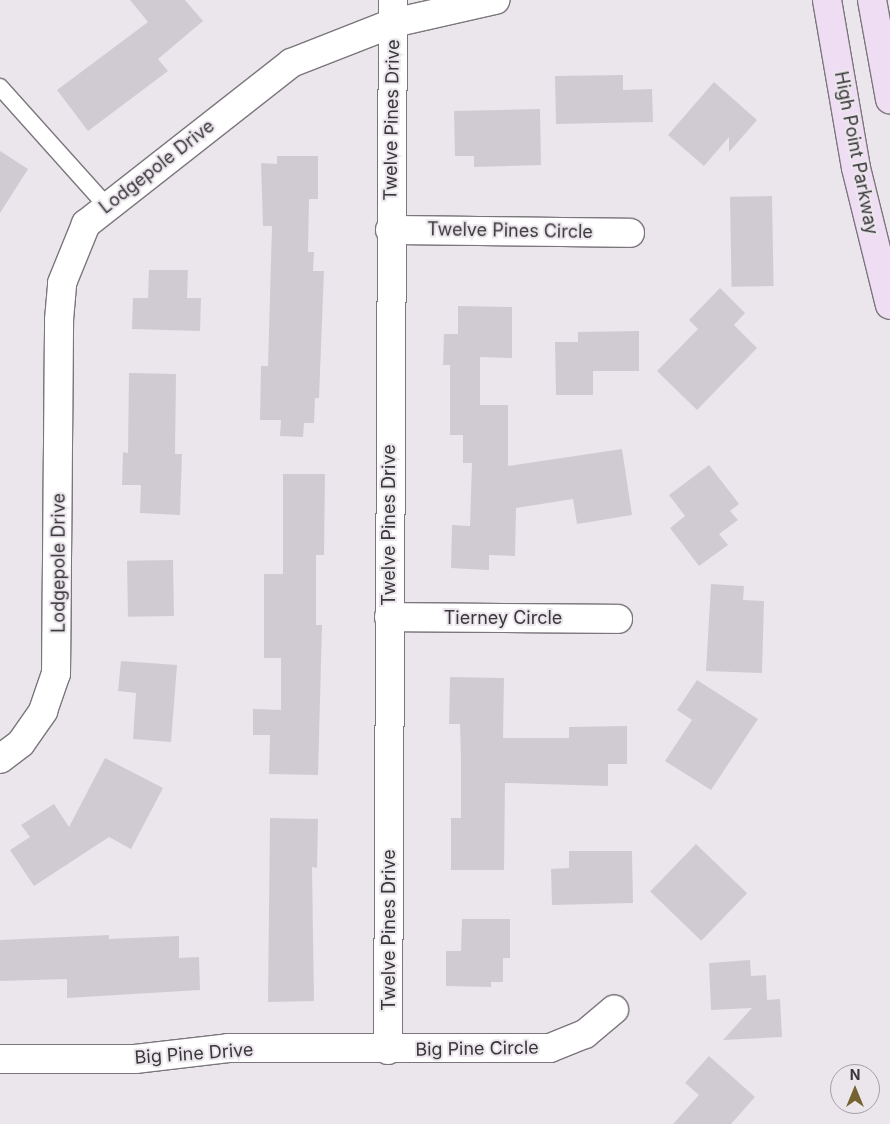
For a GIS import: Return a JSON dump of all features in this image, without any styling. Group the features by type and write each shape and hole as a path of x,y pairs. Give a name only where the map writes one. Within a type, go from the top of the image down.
{"street":[{"name":"Lodgepole Drive","path":"10,751 43,711 56,674 59,645 62,283 86,224 106,204 292,63 393,11 495,0"},
{"name":"High Point Parkway","path":"828,0 856,168 890,305"},
{"path":"872,0 890,99"},
{"name":"Twelve Pines Drive","path":"388,1050 390,230 393,11"},
{"name":"Twelve Pines Circle","path":"390,230 630,233"},
{"name":"Tierney Circle","path":"389,617 618,619"},
{"name":"Big Pine Circle","path":"388,1050 550,1048 584,1034 614,1010"},
{"name":"Big Pine Drive","path":"0,1058 134,1059 228,1048 388,1050"}],"lane":[{"path":"0,88 106,204"}],"building":[{"path":"130,0 185,0 203,21 158,59 168,71 88,131 57,90 148,22"},
{"path":"623,75 623,90 652,89 653,122 556,124 555,76"},
{"path":"714,82 757,120 729,152 729,137 704,166 668,135"},
{"path":"540,109 541,165 474,167 474,156 455,156 454,111"},
{"path":"0,151 28,169 0,213"},
{"path":"277,156 318,156 318,199 309,199 308,252 314,252 313,271 324,271 319,398 315,398 314,423 304,423 303,437 280,436 281,420 260,420 261,366 268,366 272,226 263,226 261,163 277,164"},
{"path":"772,196 774,286 732,287 730,197"},
{"path":"149,270 188,270 187,298 201,298 200,331 132,329 133,298 148,298"},
{"path":"720,288 745,313 734,325 757,348 697,410 657,371 698,329 689,320"},
{"path":"458,306 512,307 512,358 480,357 480,405 508,405 508,466 622,449 632,515 577,524 573,499 516,508 515,556 489,555 489,570 451,568 452,525 470,526 472,463 463,463 463,435 450,435 450,365 443,365 444,334 458,334"},
{"path":"639,331 639,371 593,371 593,395 556,395 555,342 578,342 578,332"},
{"path":"129,373 176,374 175,454 182,454 180,515 140,513 141,485 122,485 123,452 128,453"},
{"path":"709,465 739,504 730,511 738,520 719,534 728,545 699,566 670,528 685,516 669,495"},
{"path":"283,474 325,474 324,555 316,555 316,625 322,625 318,775 269,774 270,735 253,735 253,709 281,710 281,658 264,658 264,574 283,574"},
{"path":"173,560 174,616 128,617 127,561"},
{"path":"711,584 744,586 743,600 764,601 762,673 706,671"},
{"path":"121,661 177,665 171,742 133,739 136,693 118,691"},
{"path":"450,677 504,678 503,738 569,738 569,727 627,726 627,764 608,764 608,786 505,783 504,870 451,870 451,818 461,818 461,758 460,724 449,724"},
{"path":"697,680 758,719 711,790 665,761 692,720 677,710"},
{"path":"105,758 163,788 131,849 109,837 34,886 10,850 30,837 21,825 54,804 69,827"},
{"path":"270,818 318,819 317,868 312,867 314,1001 268,1002"},
{"path":"696,844 747,893 701,941 650,891"},
{"path":"569,851 632,851 633,903 552,905 551,869 569,868"},
{"path":"462,919 510,919 510,958 503,958 503,982 491,982 491,987 446,986 446,951 461,951"},
{"path":"109,935 109,939 179,936 179,958 199,957 200,990 67,998 67,979 0,981 0,940"},
{"path":"750,960 751,976 766,975 767,1000 780,999 782,1037 723,1040 752,1008 711,1010 709,963"},
{"path":"709,1056 755,1097 731,1124 673,1124 699,1095 685,1083"}]}
